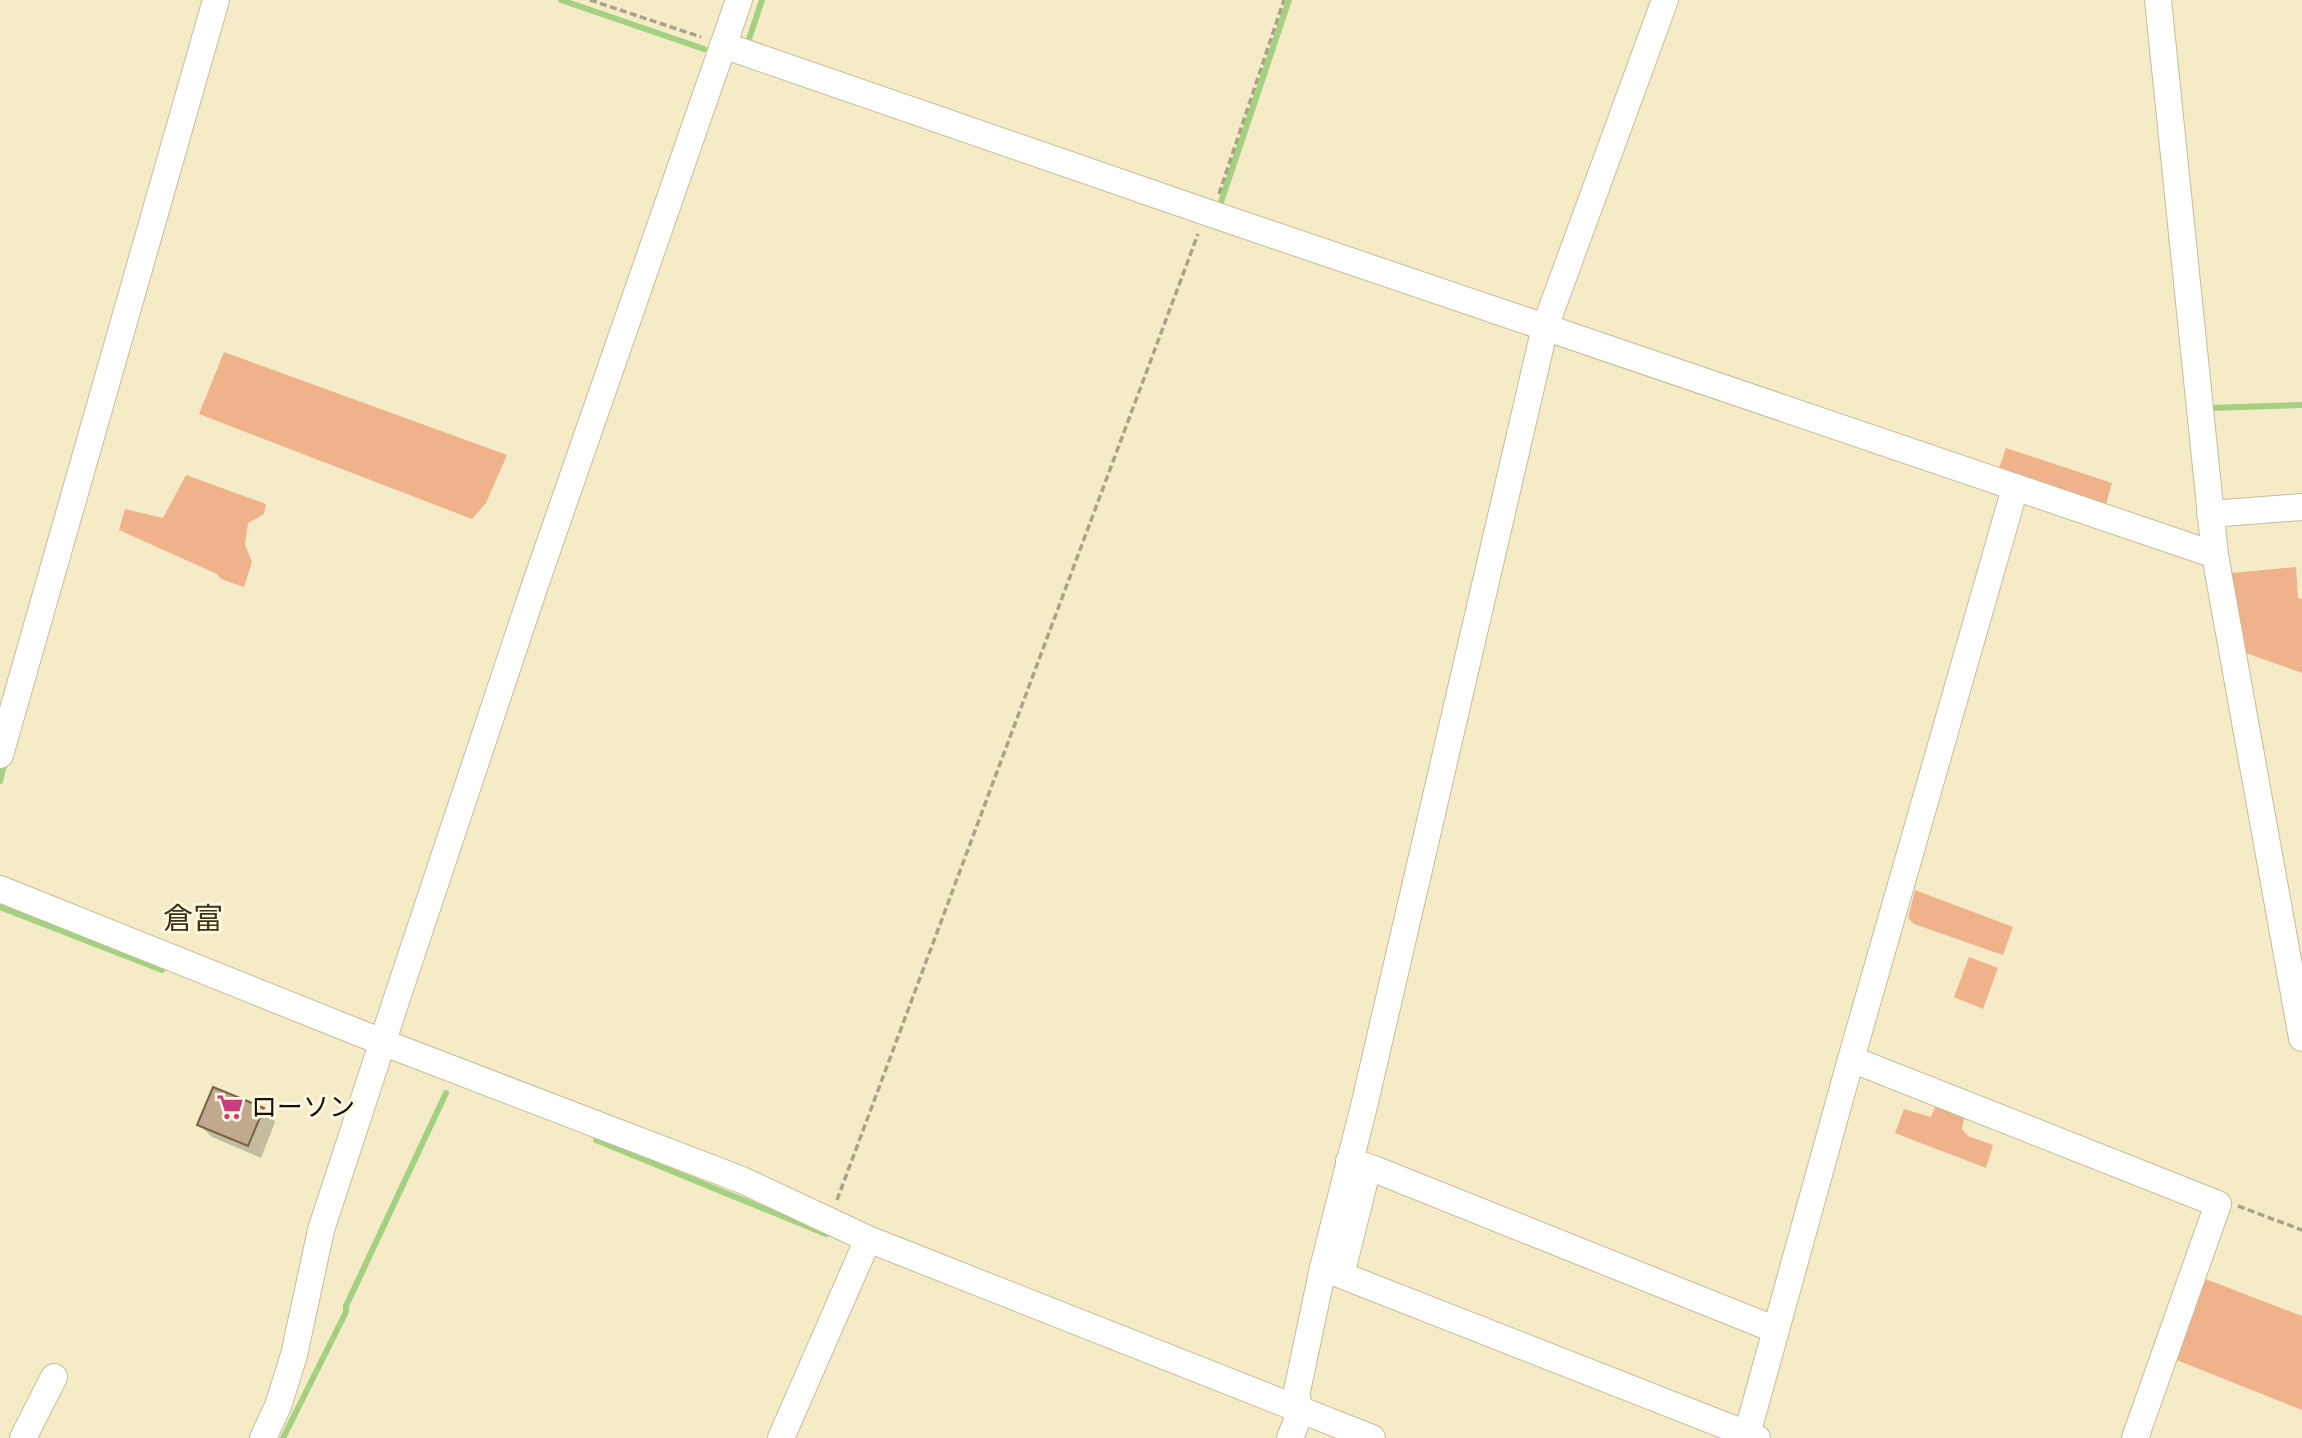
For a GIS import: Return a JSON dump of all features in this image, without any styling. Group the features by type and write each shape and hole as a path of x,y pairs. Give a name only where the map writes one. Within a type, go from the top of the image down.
{"street":[{"path":"0,755 216,0"},
{"path":"263,1438 278,1406 294,1355 321,1230 382,1042 534,588 739,0"},
{"path":"1295,1422 1297,1391 1333,1272 1359,1164 1365,1102 1545,327 1665,0"},
{"path":"2158,0 2215,555 2302,1038"},
{"path":"723,45 1207,219 1545,327 2215,555"},
{"path":"1333,1272 1751,1437 1776,1330 1858,1062 2015,488"},
{"path":"2210,514 2302,507"},
{"path":"0,889 382,1042 742,1180 829,1222 865,1246 1295,1422 1372,1438"},
{"path":"1858,1062 2218,1204 2135,1438"},
{"path":"1359,1164 1776,1330"},
{"path":"780,1438 865,1246"},
{"path":"23,1438 54,1377"}],"path":[{"path":"590,0 723,45"},
{"path":"829,1222 1207,219 1284,0"},
{"path":"2218,1204 2225,1201 2302,1230"}],"shaded area":[{"path":"224,352 507,455 486,503 472,519 199,414"},
{"path":"2006,448 2112,483 2104,511 1996,477"},
{"path":"186,475 266,504 264,514 248,523 245,545 252,562 244,587 221,579 217,574 119,530 125,509 163,518"},
{"path":"2296,567 2298,598 2302,599 2302,673 2246,653 2231,573"},
{"path":"1915,890 2013,927 2003,955 1914,924 1908,918"},
{"path":"1969,957 1998,968 1983,1009 1954,997"},
{"path":"1937,1102 1965,1113 1962,1129 1968,1136 1993,1145 1986,1168 1895,1133 1904,1109 1931,1117"},
{"path":"2203,1278 2302,1316 2302,1410 2174,1359"}],"building":[{"path":"213,1087 264,1108 248,1146 197,1125"}],"waterway":[{"path":"561,0 704,49"},
{"path":"746,48 762,0"},
{"path":"1220,205 1289,0"},
{"path":"2209,408 2302,405"},
{"path":"0,781 5,762"},
{"path":"0,907 162,970"},
{"path":"283,1438 346,1312 346,1306 446,1093"},
{"path":"596,1140 826,1234"}],"place":[{"name":"ローソン","path":"230,1107"}],"district":[{"name":"倉富","path":"193,919"}]}
